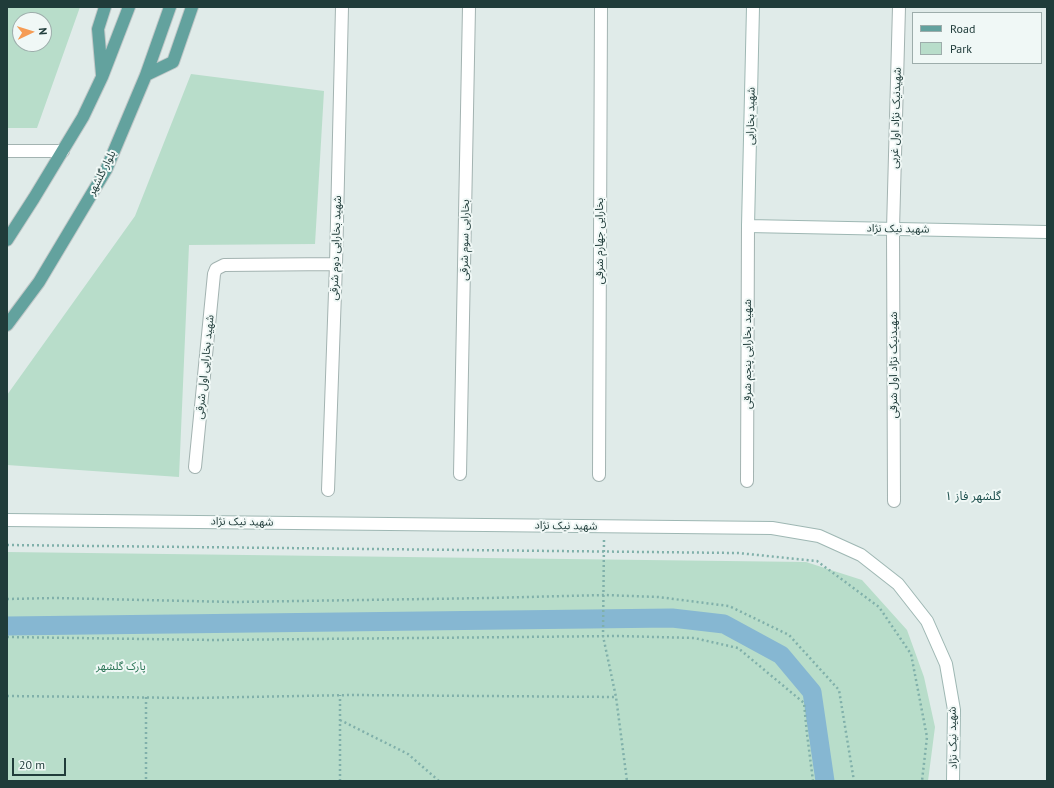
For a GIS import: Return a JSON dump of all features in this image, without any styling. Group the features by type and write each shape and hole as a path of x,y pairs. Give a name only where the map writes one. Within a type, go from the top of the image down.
{"main road":[{"path":"102,77 98,29 105,7"},
{"path":"7,240 83,117 102,77 129,7"},
{"name":"بلوار گلشهر","path":"7,325 39,282 106,170 146,74 170,7"},
{"path":"146,74 173,62 193,10"}],"street":[{"name":"شهید بخارایی دوم شرقی","path":"328,490 336,264 342,7"},
{"name":"بخارایی سوم شرقی","path":"460,474 469,7"},
{"name":"بخارایی جهارم شرقی","path":"599,475 601,7"},
{"name":"شهید بخارایی","path":"748,226 753,7"},
{"name":"شهیدنیک نژاد اول غربی","path":"893,229 899,7"},
{"path":"7,151 63,151"},
{"name":"شهید نیک نژاد","path":"748,226 1047,232"},
{"name":"شهید بخارایی پنجم شرقی","path":"747,481 748,226"},
{"name":"شهیدنیک نژاد اول شرقی","path":"893,229 894,501"},
{"name":"شهید بخارایی اول شرقی","path":"195,466 214,274 216,269 224,265 336,264"},
{"name":"شهید نیک نژاد","path":"7,520 772,528 819,536 861,555 898,584 927,621 946,664 954,710 953,781"}],"path":[{"path":"604,526 605,553 603,636 616,697 627,781"},
{"path":"7,545 738,554 817,561 879,607 911,654 927,737 922,781"},
{"path":"7,599 55,598 234,602 604,595 658,597 729,606 789,635 839,690 854,781"},
{"path":"7,637 213,640 603,636 694,638 738,648 804,703 806,734 813,781"},
{"path":"7,696 146,697 340,695 616,697"},
{"path":"340,695 340,781"},
{"path":"146,697 146,781"},
{"path":"340,720 408,754 439,781"}],"green space":[{"path":"7,7 80,7 37,128 7,128"},
{"path":"191,74 324,91 315,244 189,245 179,477 7,465 7,395 135,216"},
{"name":"پارک گلشهر","path":"7,552 806,562 862,580 907,630 924,677 935,727 928,781 7,781"}],"waterway":[{"path":"7,626 672,618 724,624 781,655 812,692 825,781"}],"district":[{"name":"گلشهر فاز ۱","path":"973,497"}]}
